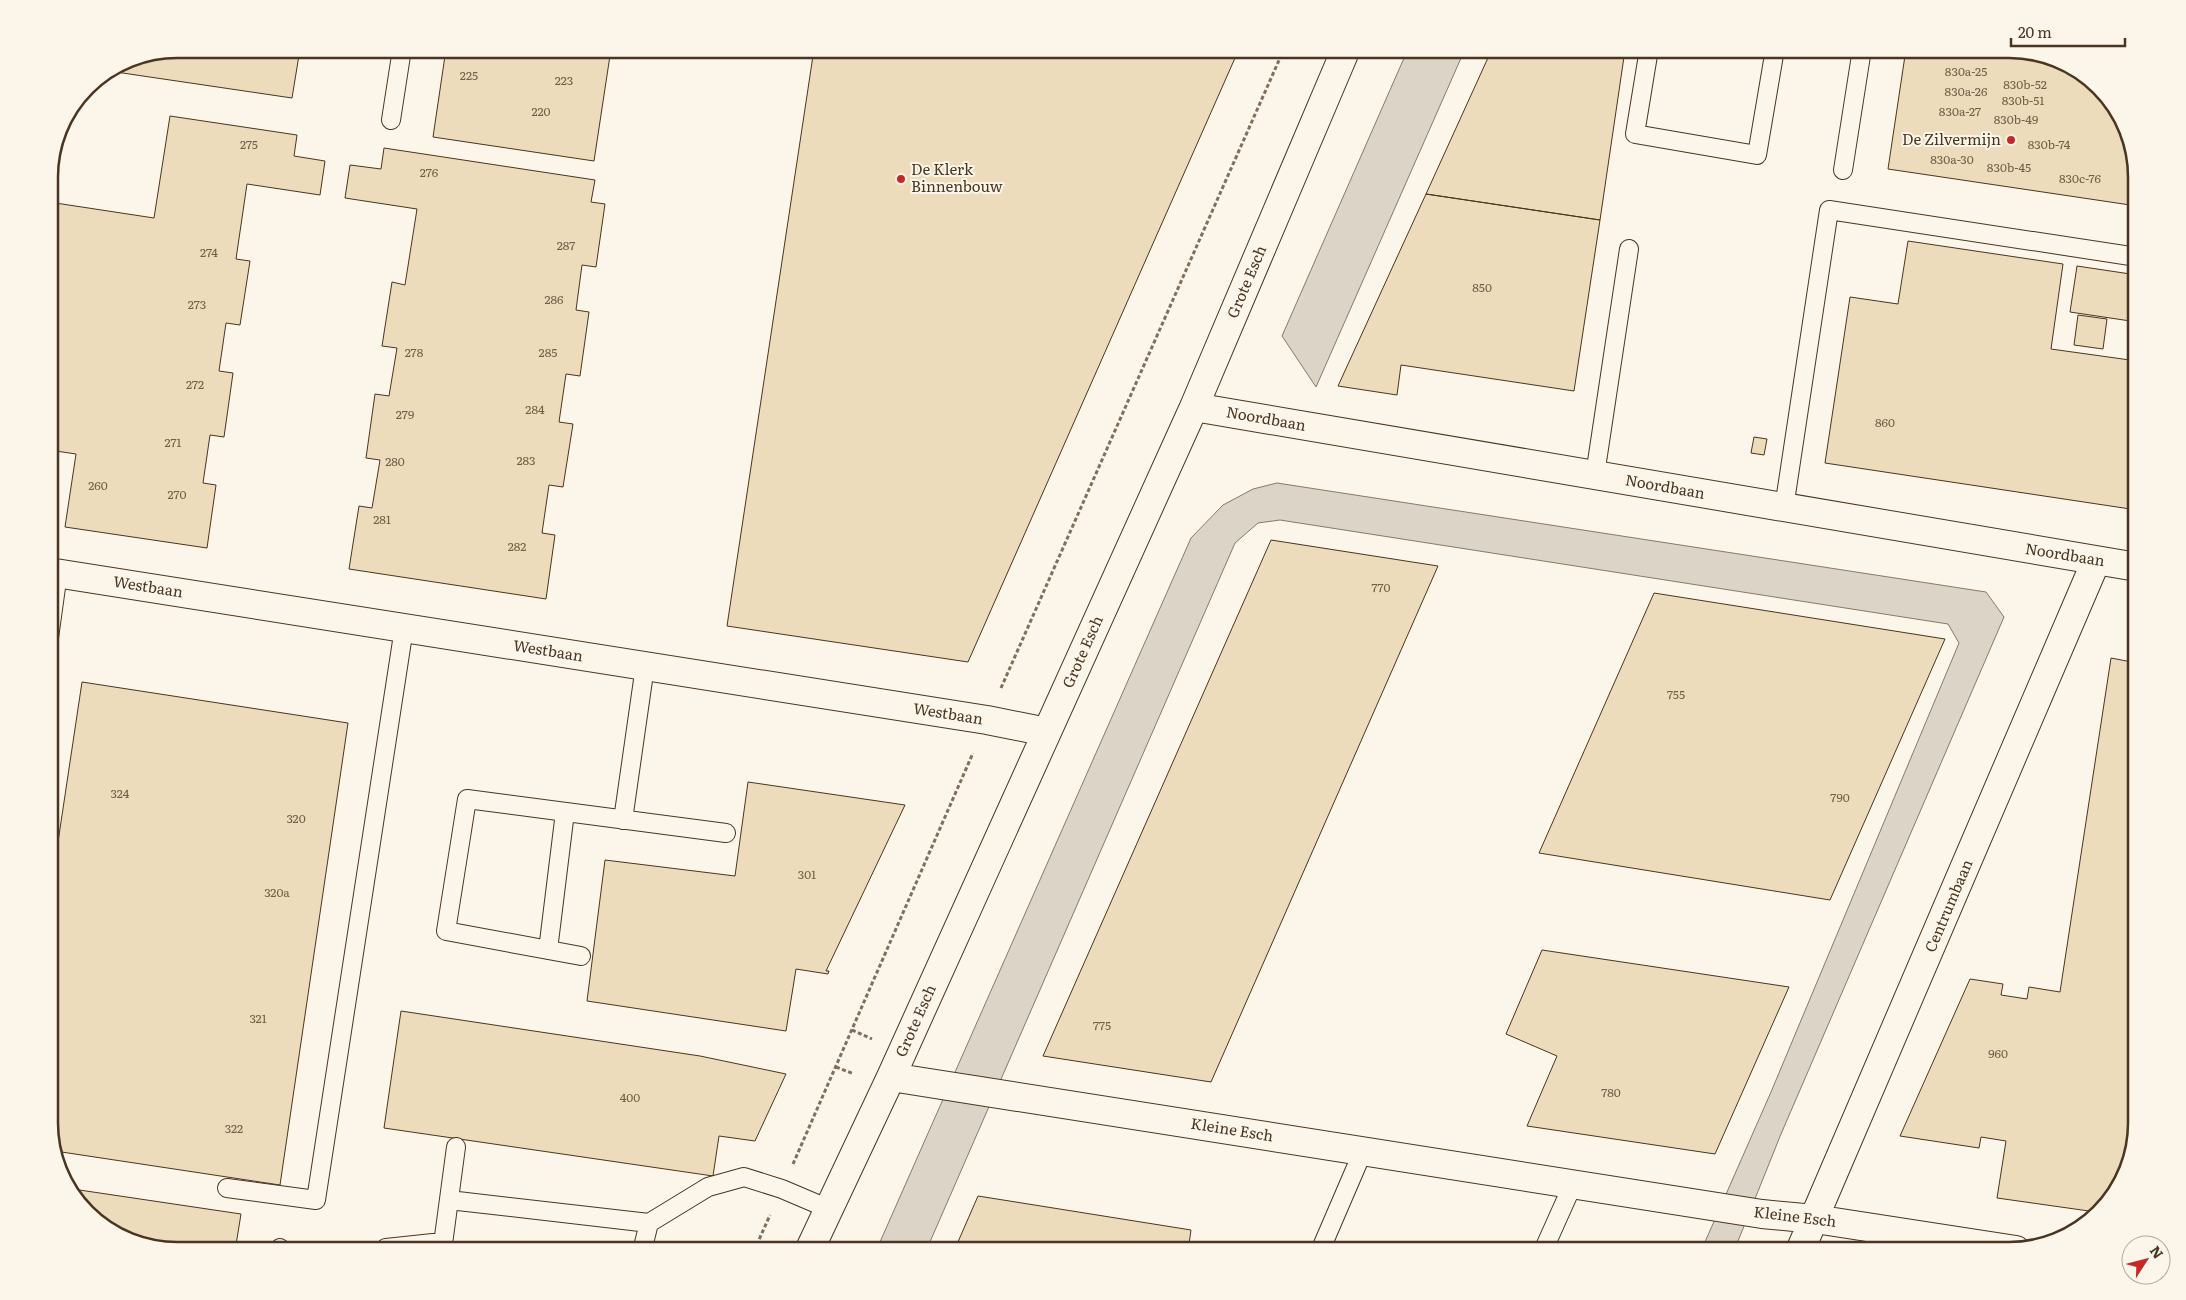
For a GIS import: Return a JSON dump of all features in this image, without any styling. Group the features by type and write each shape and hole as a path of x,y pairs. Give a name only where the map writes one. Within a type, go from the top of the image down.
{"street":[{"name":"Grote Esch","path":"814,1242 1194,407 1342,58"},
{"name":"Noordbaan","path":"1194,407 2128,566"},
{"name":"Centrumbaan","path":"1804,1242 2096,561"},
{"name":"Westbaan","path":"58,573 987,720 1047,732"},
{"name":"Kleine Esch","path":"891,1076 1762,1214 1814,1219 1964,1242"}],"lane":[{"path":"391,120 401,58"},
{"path":"1648,58 1635,134 1757,155 1773,58"},
{"path":"1843,170 1861,58"},
{"path":"1784,508 1829,210 2128,255"},
{"path":"1595,475 1629,249"},
{"path":"227,1188 316,1200 404,628"},
{"path":"623,820 645,666"},
{"path":"581,956 446,931 467,799 726,833"},
{"path":"548,950 566,812"},
{"path":"443,1242 456,1147"},
{"path":"1324,1242 1363,1150"},
{"path":"449,1200 649,1223 708,1187 744,1177 782,1189 829,1209"},
{"path":"1547,1242 1573,1184"},
{"path":"644,1242 649,1223"}],"path":[{"path":"758,1242 1280,58"}],"shaded area":[{"path":"1404,58 1461,58 1316,387 1282,336"},
{"path":"1277,483 1986,592 2004,617 1781,1134 1738,1242 1705,1242 1771,1092 1959,643 1948,624 1280,520 1258,523 1235,543 930,1242 880,1242 1191,538 1223,505 1253,489"}],"building":[{"path":"168,58 299,58 292,98 118,72 145,62"},
{"path":"445,58 610,58 594,161 433,137"},
{"path":"813,58 1235,58 968,662 727,626"},
{"path":"1488,58 1624,58 1600,220 1426,194"},
{"name":"De Zilvermijn","path":"1905,58 2025,59 2041,62 2069,73 2094,92 2104,104 2113,117 2126,153 2128,205 1888,169"},
{"path":"170,116 297,135 294,156 325,161 320,195 247,184 236,259 250,261 240,325 226,323 219,371 233,373 224,437 210,435 203,483 216,485 207,548 65,527 76,454 58,451 58,203 154,218"},
{"path":"384,148 595,180 591,202 605,204 596,267 582,265 576,310 589,312 580,376 566,374 559,422 573,424 563,487 549,485 542,533 555,535 546,599 349,569 359,506 372,508 380,460 366,458 375,394 389,396 397,348 382,346 392,282 405,285 417,209 345,198 350,165 381,169"},
{"path":"1426,194 1600,220 1574,391 1401,365 1397,395 1338,386"},
{"path":"1908,241 2063,264 2051,349 2128,360 2128,509 1825,463 1850,297 1898,304"},
{"path":"2077,266 2128,274 2128,321 2070,312"},
{"path":"2078,315 2107,319 2103,349 2074,345"},
{"path":"1754,437 1767,439 1764,455 1751,453"},
{"path":"1271,540 1438,566 1211,1082 1043,1056"},
{"path":"1654,593 1945,639 1830,900 1539,853"},
{"path":"2111,658 2128,661 2128,1124 2124,1155 2113,1183 2090,1211 1997,1198 2006,1141 1981,1137 1979,1148 1900,1136 1970,979 2003,984 2001,995 2027,999 2029,987 2060,992"},
{"path":"82,682 348,723 280,1185 61,1152 58,1132 58,842"},
{"path":"748,782 905,805 826,971 829,971 828,974 796,969 786,1031 587,1001 605,860 735,876"},
{"path":"1542,950 1789,987 1715,1154 1527,1126 1557,1056 1506,1034"},
{"path":"401,1011 700,1056 786,1074 755,1141 719,1136 713,1176 384,1128"},
{"path":"77,1190 241,1214 236,1242 161,1241 145,1238 110,1223 87,1202"},
{"path":"978,1196 1191,1230 1189,1242 958,1242"}],"place":[{"name":"De Zilvermijn","path":"2011,140"},
{"name":"De Klerk Binnenbouw","path":"901,179"}]}
